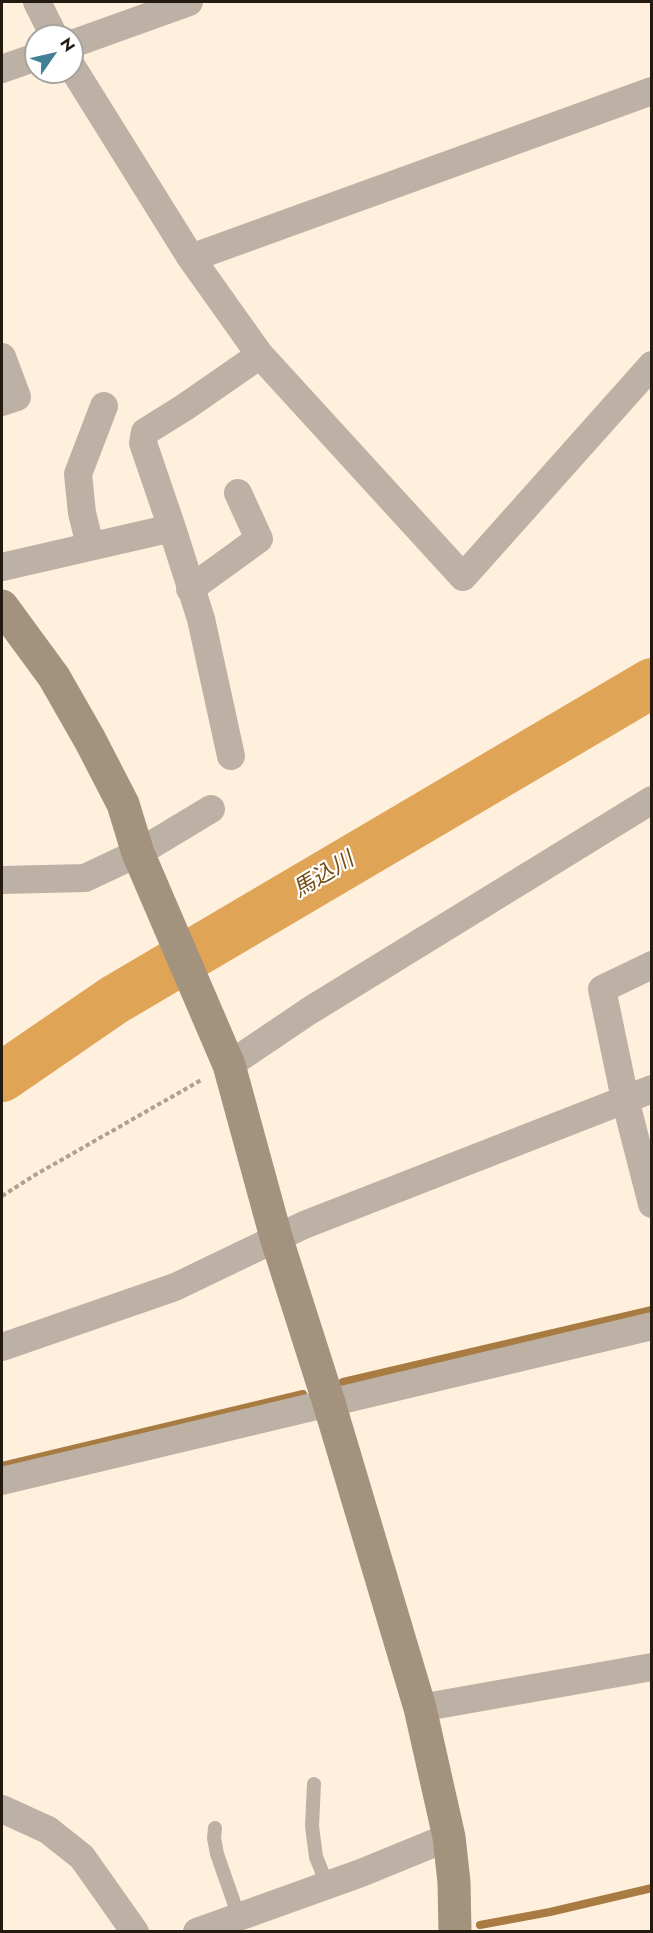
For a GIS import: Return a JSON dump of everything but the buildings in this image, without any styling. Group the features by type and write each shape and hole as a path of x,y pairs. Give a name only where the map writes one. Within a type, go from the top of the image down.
{"street":[{"path":"37,2 48,24"},
{"path":"84,40 189,2"},
{"path":"2,69 24,61"},
{"path":"83,84 191,258 260,355 463,577 651,365"},
{"path":"191,258 651,91"},
{"path":"231,756 201,619 143,443 145,432 260,355"},
{"path":"2,357 16,397 2,402"},
{"path":"90,545 82,513 78,474 104,406"},
{"path":"190,590 259,538 238,493"},
{"path":"2,567 172,528"},
{"path":"2,606 54,677 123,804 138,853 229,1065 276,1237 329,1403 420,1708 449,1837 454,1882 455,1932"},
{"path":"229,1065 309,1011 651,800"},
{"path":"2,880 85,879 138,853 211,809"},
{"path":"651,965 602,989 625,1099 651,1204"},
{"path":"2,1347 175,1287 276,1237 651,1089"},
{"path":"2,1481 651,1326"},
{"path":"420,1708 651,1667"},
{"path":"2,1809 48,1830 82,1857 135,1932"},
{"path":"197,1932 361,1873 449,1837"}],"lane":[{"path":"314,1784 312,1827 316,1857 327,1884"},
{"path":"215,1828 217,1854 239,1917"}],"path":[{"path":"2,1196 174,1094 229,1065"}],"waterway":[{"name":"馬込川","path":"2,1077 114,1000 652,683"},
{"path":"343,1382 652,1310"},
{"path":"2,1466 303,1394"},
{"path":"480,1925 550,1912 652,1888"}]}
